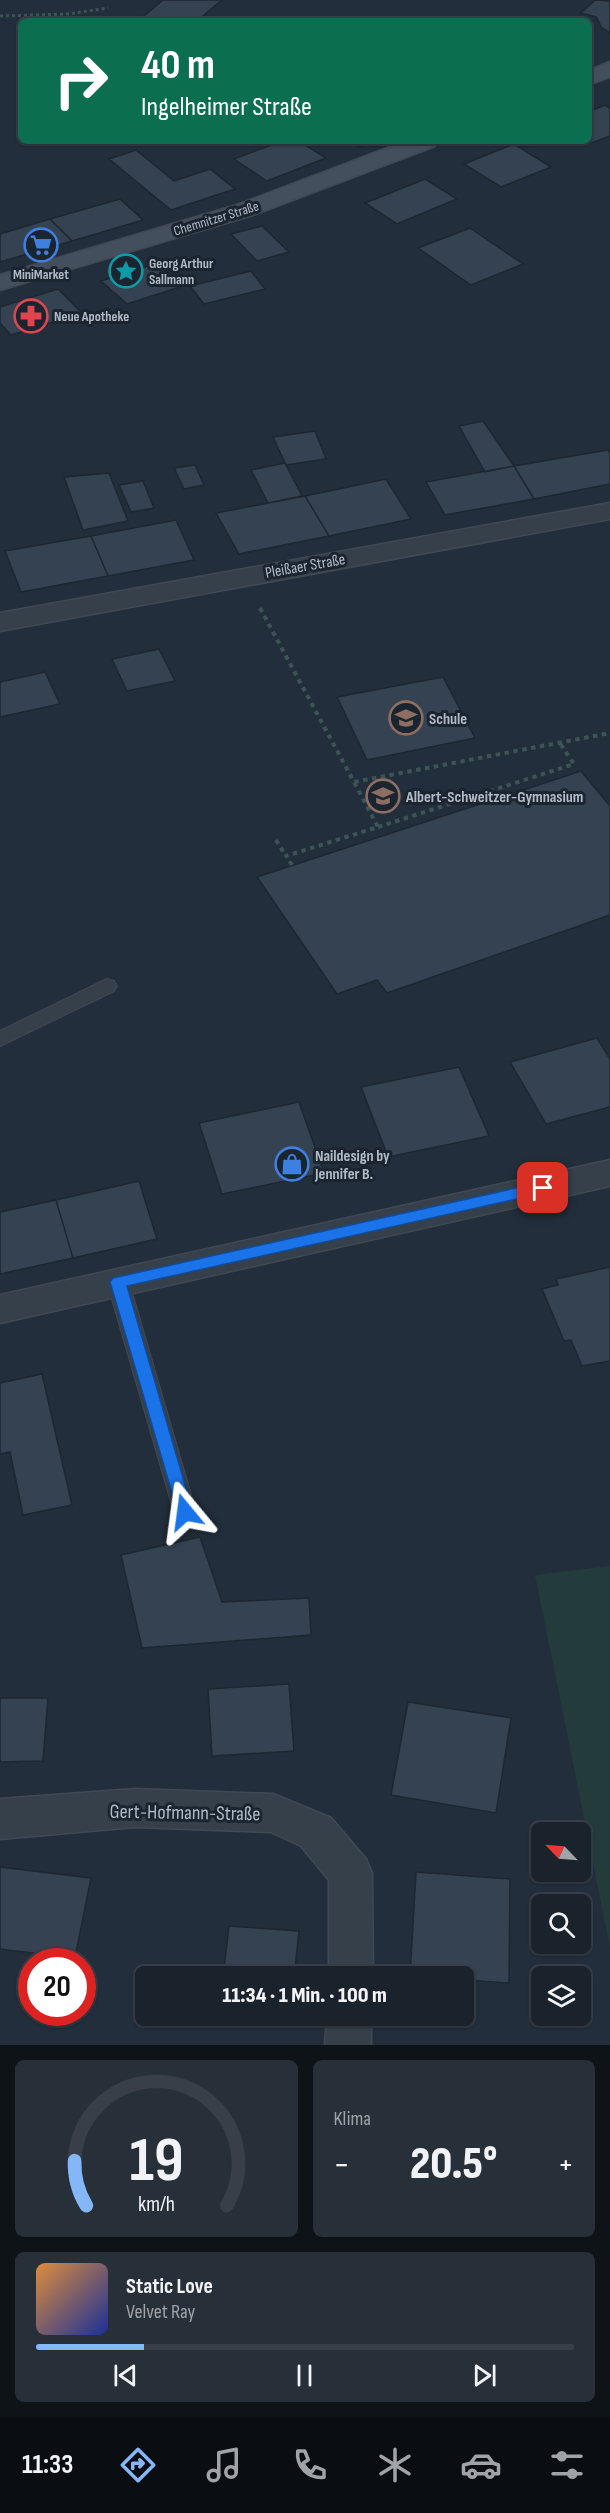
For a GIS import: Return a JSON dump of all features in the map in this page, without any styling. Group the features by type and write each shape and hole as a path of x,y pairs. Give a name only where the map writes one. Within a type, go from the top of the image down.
{"street":[{"path":"592,77 610,69"},
{"name":"Chemnitzer Straße","path":"0,284 245,210 419,144"},
{"name":"Pleißaer Straße","path":"0,622 242,576 610,511"},
{"path":"0,1309 610,1173"},
{"name":"Gert-Hofmann-Straße","path":"0,1819 135,1808 273,1813 316,1832 351,1873 351,1966"},
{"path":"348,2045 349,2026"}],"lane":[{"path":"0,1039 107,986"},
{"path":"118,1282 185,1512"}],"path":[{"path":"0,16 68,14 108,8"},
{"path":"242,576 378,827"},
{"path":"354,782 610,733"},
{"path":"286,856 574,764 559,742"},
{"path":"276,840 292,865"}],"green space":[{"path":"610,1566 610,1947 591,1853 591,1822 585,1822 535,1575"}],"building":[{"path":"163,0 222,0 201,18 142,18"},
{"path":"595,0 610,1 610,33 602,28 596,17 581,13"},
{"path":"605,105 610,108 610,136 592,143 592,110"},
{"path":"274,144 304,144 326,158 267,181 234,159"},
{"path":"514,144 551,167 501,187 464,164"},
{"path":"136,150 174,181 210,169 235,189 171,210 109,159"},
{"path":"425,179 457,199 397,224 365,203"},
{"path":"120,199 143,220 72,241 50,219"},
{"path":"50,219 72,241 0,262 0,234"},
{"path":"262,226 289,252 257,261 231,234"},
{"path":"470,228 523,264 471,285 418,248"},
{"path":"157,263 183,286 127,304 101,281"},
{"path":"251,271 265,289 204,304 190,286"},
{"path":"58,289 82,313 11,335 0,323 0,307"},
{"path":"483,421 514,466 485,472 459,426"},
{"path":"315,431 326,459 286,465 273,437"},
{"path":"608,450 610,453 610,484 534,499 514,466"},
{"path":"285,463 302,496 268,503 251,470"},
{"path":"195,465 204,485 184,489 174,468"},
{"path":"514,466 534,499 445,515 426,482"},
{"path":"109,473 128,521 83,530 64,477"},
{"path":"386,479 411,519 329,536 305,496"},
{"path":"143,481 154,508 131,512 119,485"},
{"path":"305,496 329,536 239,554 216,513"},
{"path":"176,520 194,560 108,576 91,536"},
{"path":"91,536 108,576 21,592 5,551"},
{"path":"159,649 175,681 127,691 112,659"},
{"path":"45,672 60,704 0,717 0,682"},
{"name":"Schule","path":"443,677 475,738 367,760 337,697"},
{"path":"581,771 610,806 610,915 387,993 377,980 337,994 257,877"},
{"path":"597,1038 610,1059 610,1107 546,1124 510,1062"},
{"path":"459,1067 489,1136 388,1157 361,1087"},
{"path":"299,1102 324,1173 222,1194 199,1123"},
{"path":"139,1181 157,1239 73,1258 56,1200"},
{"path":"56,1200 73,1258 0,1274 0,1212"},
{"path":"610,1267 610,1361 582,1366 571,1340 564,1341 542,1289 558,1285 556,1279"},
{"path":"42,1374 72,1505 23,1515 10,1452 0,1454 0,1383"},
{"path":"200,1537 222,1602 309,1598 311,1635 142,1648 121,1555"},
{"path":"289,1684 294,1751 212,1756 208,1689"},
{"path":"0,1698 48,1698 43,1761 0,1762"},
{"path":"408,1702 511,1718 496,1813 391,1795"},
{"path":"0,1867 91,1878 77,1948 18,1948 18,1951 0,1949"},
{"path":"416,1872 510,1879 509,1983 474,1981 474,1966 411,1966"},
{"path":"229,1926 299,1931 295,1966 224,1966"}],"place":[{"name":"MiniMarket","path":"41,245"},
{"name":"Georg Arthur Sallmann","path":"126,271"},
{"name":"Neue Apotheke","path":"31,316"},
{"name":"Schule","path":"406,718"},
{"name":"Albert-Schweitzer-Gymnasium","path":"383,796"},
{"name":"Naildesign by Jennifer B.","path":"292,1164"}],"route":[{"path":"185,1512 118,1282 543,1188"}]}
